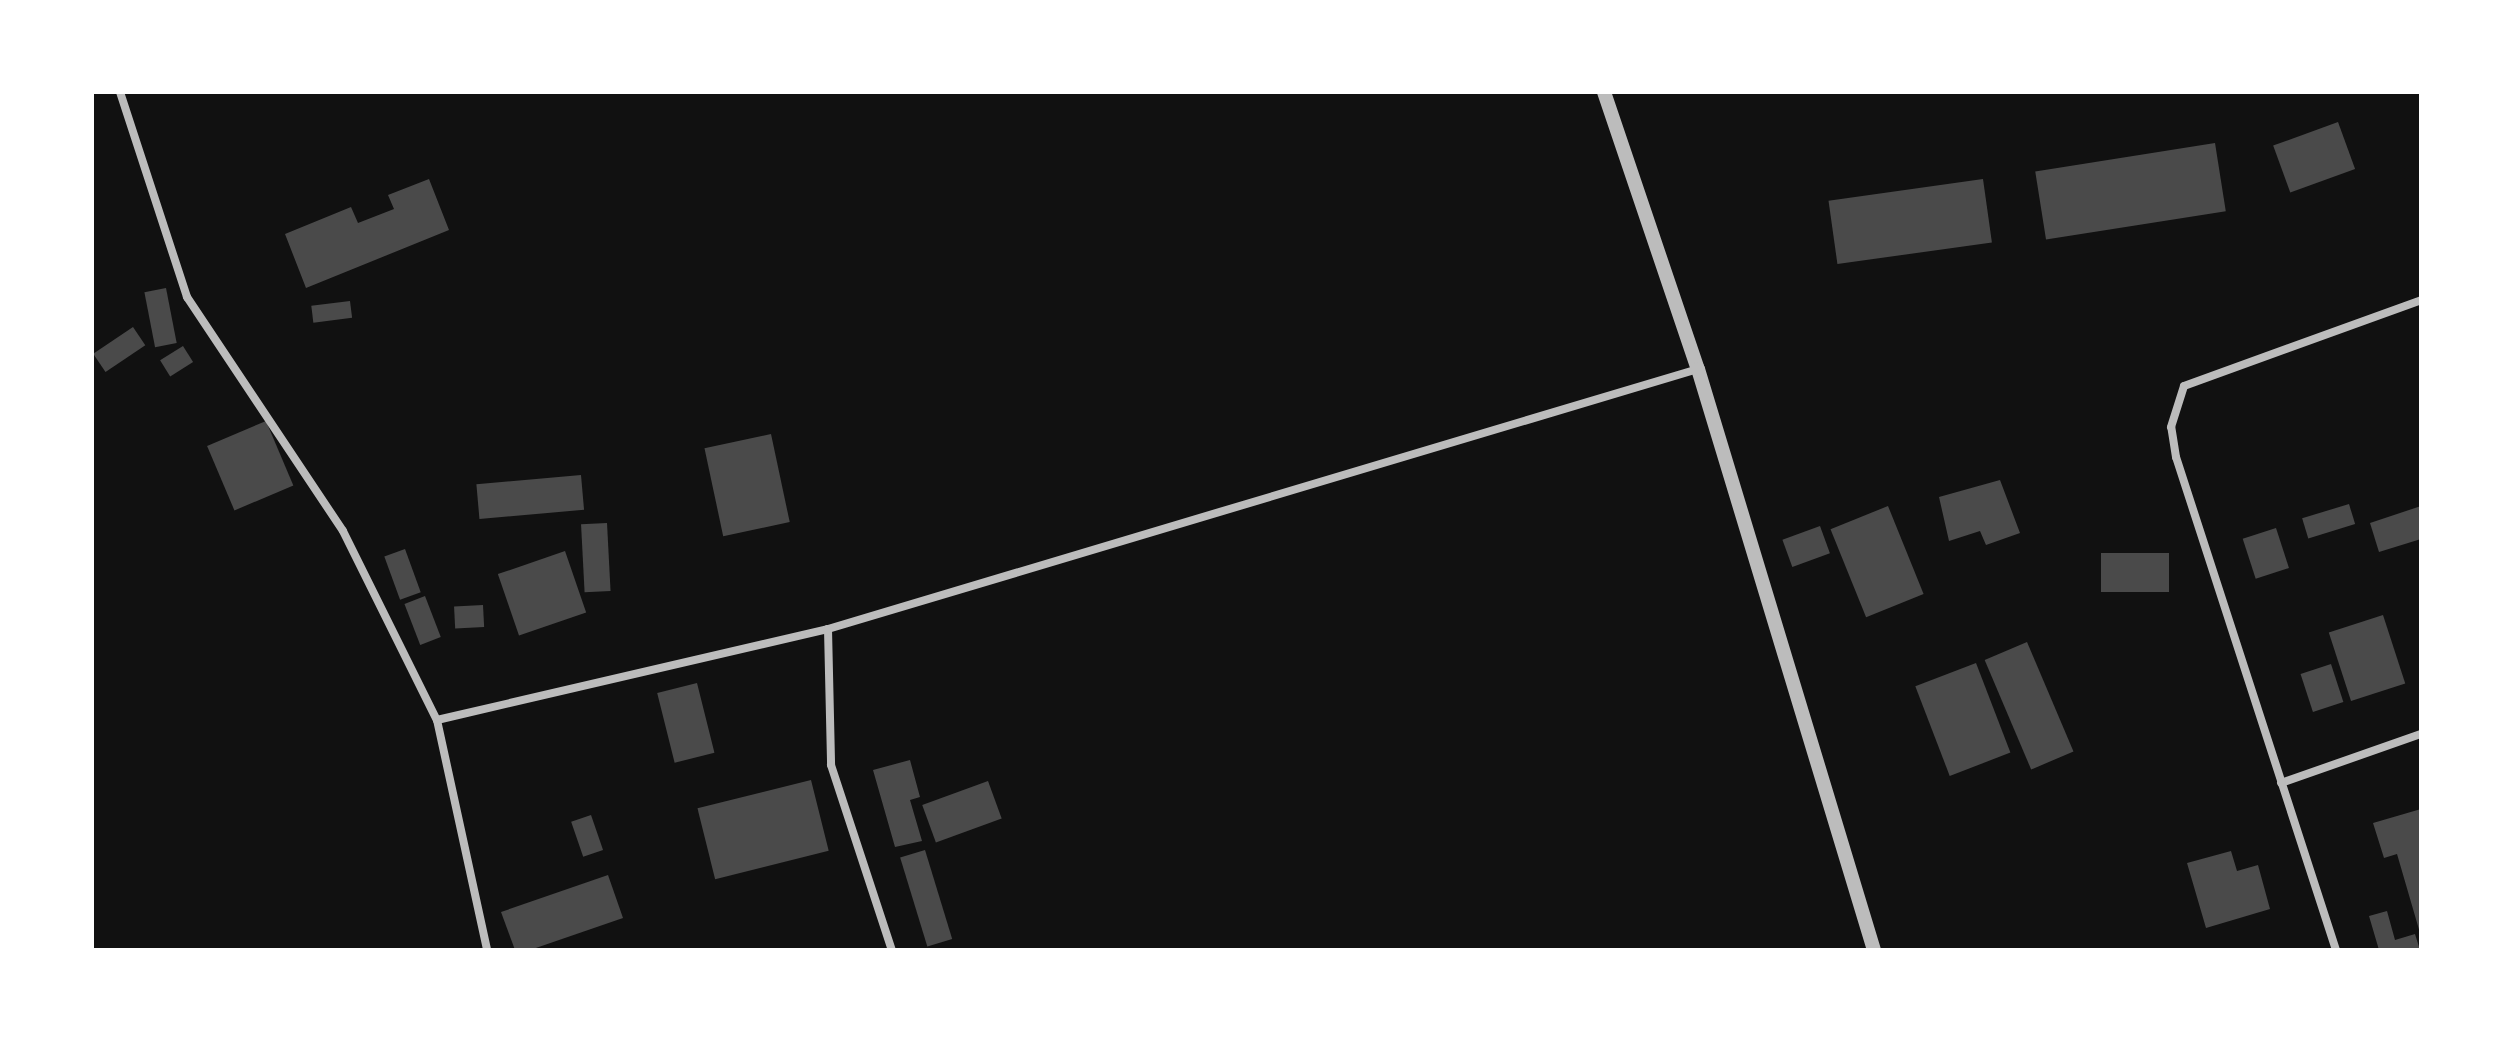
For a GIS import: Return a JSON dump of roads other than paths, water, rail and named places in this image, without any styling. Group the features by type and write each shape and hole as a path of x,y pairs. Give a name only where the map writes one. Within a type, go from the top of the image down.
{"street":[{"path":"120,92 187,297 343,531 437,720 487,950"},
{"path":"1604,92 1698,369 1874,950"},
{"path":"2336,950 2176,457 2171,427 2184,386 2421,300"},
{"path":"437,720 828,629 1698,369"},
{"path":"828,629 831,765 892,950"},
{"path":"2281,783 2421,734"}]}
